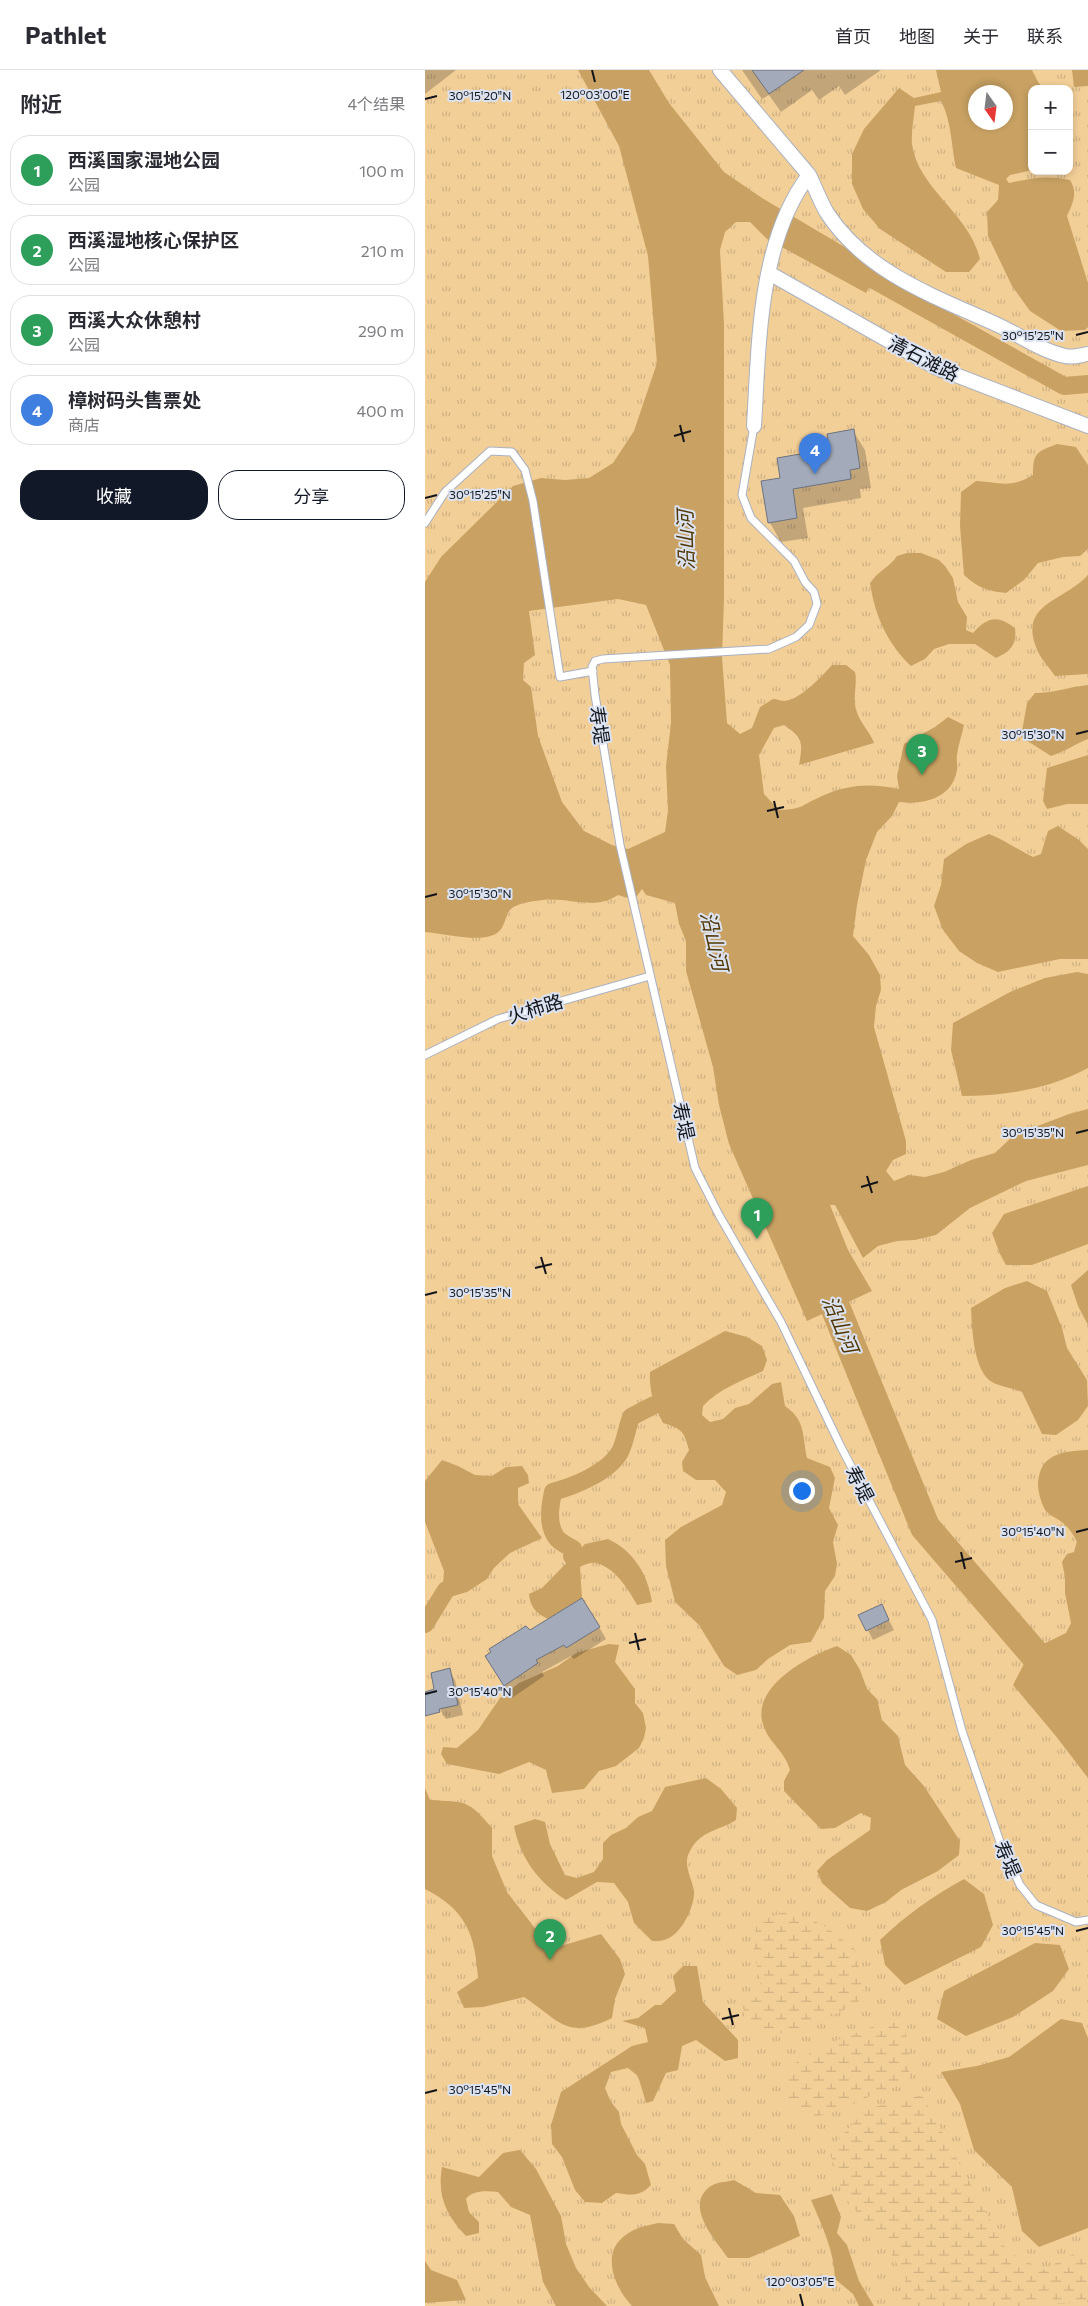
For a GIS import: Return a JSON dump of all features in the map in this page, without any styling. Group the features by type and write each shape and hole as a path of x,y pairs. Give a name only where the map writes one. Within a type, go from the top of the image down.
{"street":[{"path":"720,70 809,175 827,212 851,241 902,282 1002,327 1037,346 1067,357 1088,354"},
{"path":"754,426 763,292 774,250 795,194 809,175"},
{"name":"清石滩路","path":"769,273 935,367 1088,426"}],"lane":[{"path":"425,523 445,492 490,452 512,452 525,470 533,501 561,677 593,672 595,661 769,649 796,637 809,625 817,604 814,592 805,582 794,561 751,518 742,495 754,426"},
{"name":"寿堤","path":"593,672 619,845 634,900 695,1168 719,1215 781,1322 841,1447 932,1620 962,1731 1000,1842 1020,1885 1036,1905 1076,1922 1088,1920"},
{"name":"火柿路","path":"425,1055 498,1019 650,976"}],"green space":[{"path":"425,70 1088,70 1088,2306 425,2306"},
{"path":"789,1910 823,1925 854,1948 865,1987 858,2003 811,2026 789,2032 765,2035 746,2024 743,2006 762,1994 753,1944 757,1922"},
{"path":"887,2021 904,2026 910,2050 909,2081 809,2120 785,2103 787,2069 817,2048"},
{"path":"922,2095 1007,2251 1043,2270 1088,2246 1088,2298 1079,2303 1057,2303 1048,2294 1035,2306 901,2306 906,2279 887,2247 844,2197 829,2150 866,2109"}],"water":[{"path":"578,70 649,70 669,103 724,172 762,198 880,268 866,293 767,239 750,222 736,222 725,232 720,250 724,324 724,599 722,657 727,723 740,734 752,728 760,707 773,699 785,701 798,696 832,665 846,665 855,672 856,709 874,743 799,765 801,746 798,737 784,725 774,728 759,755 764,794 779,810 798,808 832,792 851,787 870,785 899,789 897,776 904,744 935,727 948,717 964,725 957,757 957,770 949,788 943,794 927,801 899,802 892,816 877,832 866,860 857,905 853,936 869,955 880,975 881,990 876,1006 874,1027 906,1141 906,1154 893,1160 886,1171 894,1181 909,1175 925,1177 944,1172 971,1160 995,1153 1014,1135 1069,1114 1088,1109 1088,1165 1026,1181 970,1208 936,1235 878,1246 863,1258 835,1205 830,1205 848,1250 872,1291 807,1321 729,1144 719,1105 713,1067 686,971 686,941 679,924 675,903 646,895 642,889 634,900 618,895 609,900 591,903 539,900 516,906 510,910 500,931 490,936 472,938 425,932 425,582 441,557 513,486 541,478 565,480 589,478 613,463 634,431 657,363 648,256 619,146","holes":["618,599 646,605 670,665 671,723 666,766 668,811 665,832 628,849 612,845 584,831 562,802 538,736 531,687 523,680 524,663 535,655 529,611"]},
{"path":"936,70 1032,70 1041,85 1028,85 1028,171 1010,175 1006,179 1009,183 1039,178 1070,180 1074,194 1067,216 1088,283 1088,327 1085,330 1061,331 1030,311 1012,286 988,236 987,212 998,200 999,185 956,168 949,126 941,101 915,106 912,144 916,160 924,174 966,228 980,259 969,272 946,272 880,229 863,209 852,184 852,154 864,129 899,88 914,98 941,92"},
{"path":"1072,70 1088,70 1088,86 1074,87"},
{"path":"1057,444 1076,447 1088,465 1088,549 1080,556 1063,557 1038,563 1024,580 1006,593 988,590 979,586 964,575 960,526 961,492 976,481 1005,484 1018,482 1033,475 1037,454"},
{"path":"907,553 921,553 939,560 945,566 953,578 958,602 967,617 966,630 973,633 983,623 998,619 1015,628 1015,639 1012,647 1006,653 996,658 975,644 949,644 934,649 925,659 911,666 895,648 883,628 875,607 870,583 897,556"},
{"path":"1088,575 1088,674 1055,676 1037,651 1032,632 1034,621 1047,604 1078,584"},
{"path":"1088,685 1088,739 1051,756 1021,737 1027,703 1035,693"},
{"path":"1088,755 1088,804 1067,804 1047,809 1043,801 1047,768"},
{"path":"1058,826 1079,840 1088,849 1088,959 1060,959 998,972 977,963 959,951 943,930 934,906 941,885 944,859 966,844 989,834 1033,857 1041,854 1048,831"},
{"path":"1077,972 1088,974 1088,1068 1058,1081 1027,1090 994,1095 962,1096 951,1050 953,1023 1010,992 1045,978"},
{"path":"1088,1186 1088,1244 1032,1265 1006,1265 992,1233 1004,1214"},
{"path":"1088,1270 1088,1325 1078,1306 1071,1285"},
{"path":"1027,1281 1047,1291 1062,1328 1067,1348 1087,1380 1088,1406 1078,1420 1056,1435 1042,1434 1022,1392 989,1380 980,1366 974,1346 971,1308 1005,1288"},
{"path":"725,1331 747,1337 762,1346 767,1360 763,1371 731,1386 709,1400 703,1406 702,1415 710,1422 723,1419 735,1408 749,1404 772,1384 781,1382 785,1406 797,1417 800,1423 807,1458 830,1467 835,1478 829,1508 838,1525 833,1542 837,1564 835,1576 825,1591 824,1618 811,1642 790,1645 768,1659 756,1670 737,1675 724,1666 699,1625 675,1602 666,1566 665,1540 681,1527 722,1505 726,1492 715,1480 696,1480 683,1471 682,1462 689,1450 684,1435 678,1429 663,1423 650,1385 650,1372"},
{"path":"1088,1450 1088,1778 1013,1685 1031,1650 1066,1633 1071,1623 1065,1593 1065,1577 1062,1562 1067,1554 1074,1552 1077,1541 1061,1521 1045,1509 1039,1491 1039,1475 1047,1461 1054,1456 1061,1453"},
{"path":"442,1460 475,1475 492,1476 506,1467 522,1466 528,1475 529,1483 518,1488 518,1504 542,1538 510,1553 494,1568 487,1579 467,1592 450,1597 443,1584 444,1571 425,1522 425,1481"},
{"path":"608,1539 625,1550 638,1565 647,1582 652,1602 637,1605 615,1574 602,1565 592,1563 580,1567 582,1598 548,1619 537,1612 532,1606 529,1594 542,1588 585,1544"},
{"path":"609,1644 619,1645 615,1662 635,1689 635,1703 643,1713 646,1728 639,1748 616,1766 599,1771 584,1789 552,1793 546,1770 529,1762 499,1774 447,1764 441,1754 443,1747 457,1748 478,1730 500,1698 519,1683 558,1666 576,1653"},
{"path":"837,1646 851,1655 860,1670 867,1689 877,1699 882,1720 898,1736 905,1765 924,1786 960,1841 959,1855 938,1871 901,1890 886,1902 867,1911 850,1908 822,1883 817,1871 827,1860 870,1830 871,1818 861,1813 835,1828 821,1829 784,1791 784,1781 790,1770 784,1757 767,1733 761,1713 765,1699 772,1687 784,1676 811,1657"},
{"path":"706,1778 721,1789 737,1808 736,1820 705,1835 694,1844 687,1861 694,1891 690,1911 678,1931 665,1940 652,1941 634,1923 628,1902 614,1883 597,1882 566,1900 539,1878 526,1859 517,1838 514,1826 535,1819 545,1822 550,1844 565,1875 577,1878 594,1872 603,1859 603,1843 611,1835 626,1828 638,1817 652,1811 665,1787"},
{"path":"425,1788 430,1800 460,1802 472,1807 492,1828 492,1856 507,1892 551,1949 601,1934 620,1959 625,1974 615,1999 612,2018 596,2025 573,2028 555,2020 524,1997 483,2007 464,2008 457,1992 478,1978 477,1962 471,1936 459,1915 439,1897 425,1889"},
{"path":"964,1879 984,1894 993,1925 981,1947 905,1985 885,1965 880,1940 920,1906"},
{"path":"1035,1943 1060,1945 1069,1969 1053,1991 1013,2017 966,2036 937,2019 944,1991"},
{"path":"683,1966 697,1966 703,2002 738,2040 738,2058 725,2061 696,2040 682,2046 678,2070 666,2073 653,2101 646,2103 638,2076 628,2068 611,2072 605,2088 611,2102 619,2112 621,2124 637,2155 645,2164 651,2185 643,2192 631,2195 616,2193 602,2203 585,2202 575,2190 562,2157 552,2144 551,2125 561,2092 632,2046 648,2042 645,2028 622,2021 638,2018 655,2005 661,2005 676,1991 673,1976"},
{"path":"1061,2019 1082,2023 1088,2038 1088,2228 1039,2247 1022,2231 1012,2187 974,2150 960,2104 941,2072 977,2066 1009,2057"},
{"path":"520,2150 536,2169 561,2216 566,2244 576,2268 589,2287 607,2306 556,2306 543,2282 530,2215 511,2207 498,2192 485,2191 472,2194 466,2199 469,2212 479,2222 479,2233 466,2236 448,2213 442,2196 442,2167 479,2177 503,2153"},
{"path":"734,2180 756,2193 780,2195 794,2216 800,2236 749,2258 728,2258 704,2222 700,2203 703,2194 711,2186"},
{"path":"832,2194 841,2217 837,2233 847,2245 859,2281 874,2306 859,2306 853,2294 835,2279 830,2248 811,2200"},
{"path":"658,2223 674,2224 683,2239 701,2255 705,2277 719,2306 632,2306 626,2300 617,2283 612,2265 615,2247 628,2233"},
{"path":"425,2261 431,2270 457,2280 466,2300 425,2303"}],"building":[{"path":"752,70 804,70 769,94"},
{"path":"854,429 860,468 850,470 851,479 793,489 797,518 768,523 761,481 780,478 777,458 829,449 827,434"},
{"path":"582,1598 600,1627 566,1648 564,1645 536,1660 538,1663 504,1686 485,1656 491,1652 489,1649 526,1626 530,1630"},
{"path":"882,1604 889,1620 866,1631 858,1615"},
{"path":"450,1668 458,1705 439,1709 440,1712 425,1716 425,1692 434,1689 431,1673"}],"waterway":[{"path":"854,269 1064,386 1088,384"},
{"name":"沿山河","path":"820,1270 925,1527 1049,1671 1088,1737"},
{"path":"572,1556 573,1549 557,1539 551,1526 550,1509 553,1492 590,1478 615,1460 623,1444 631,1417 654,1405"},
{"path":"425,1624 446,1590"}],"place":[{"name":"樟树码头售票处","path":"815,474"},
{"name":"西溪大众休憩村","path":"922,775"},
{"name":"西溪国家湿地公园","path":"757,1239"},
{"name":"西溪湿地核心保护区","path":"550,1960"}]}
